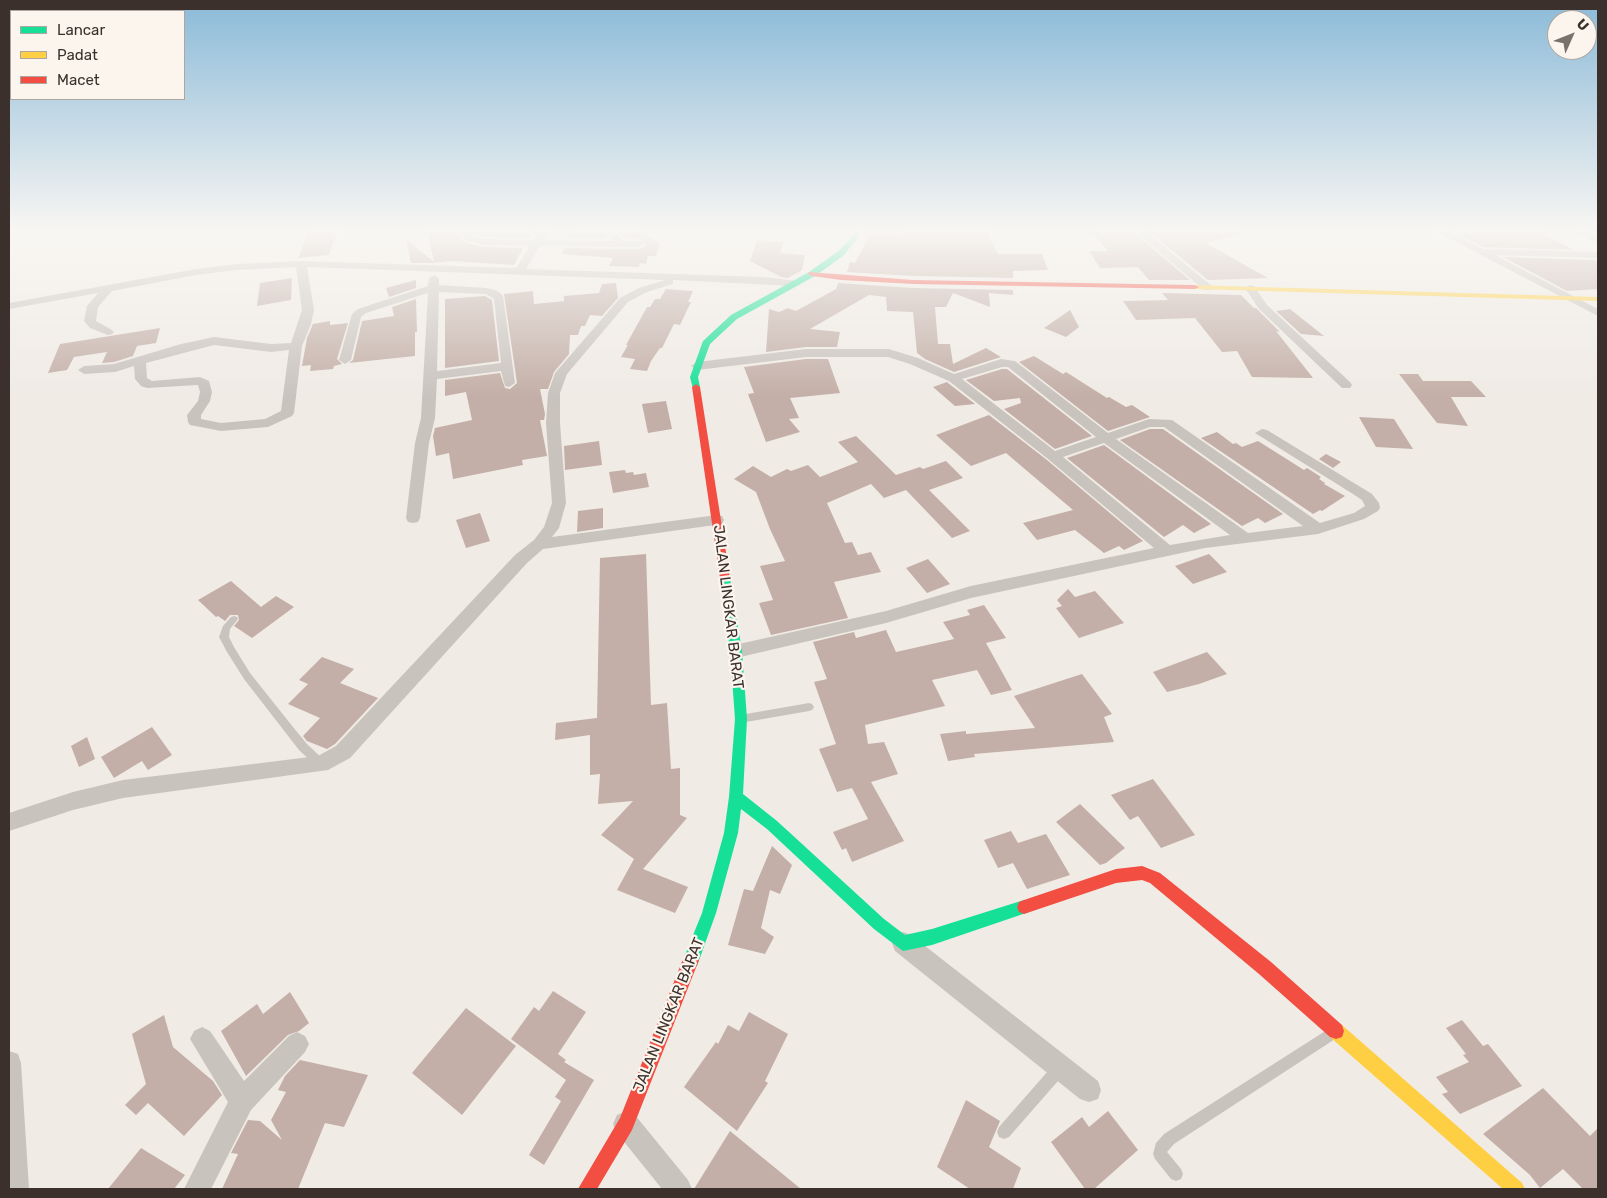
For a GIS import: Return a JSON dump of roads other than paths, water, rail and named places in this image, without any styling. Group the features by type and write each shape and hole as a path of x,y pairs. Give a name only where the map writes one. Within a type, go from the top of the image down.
{"main road":[{"name":"JALAN LINGKAR BARAT","path":"588,1189 626,1124 709,913 731,833 736,797 741,719 736,651 694,377 706,343 734,317 792,285"},
{"path":"1056,285 1250,288 1598,299"},
{"path":"736,797 772,825 879,924 903,943 932,937 1116,876 1142,873 1156,878 1265,968 1516,1189"}],"street":[{"path":"9,306 121,285"},
{"path":"140,362 141,379 145,383 151,385 200,381 205,384 204,401 194,415 195,422 221,427 268,423 287,412 296,346 305,324 308,310 304,285"},
{"path":"413,518 422,442 428,418 434,285"},
{"path":"9,822 73,801 123,789 322,764 343,752 521,559 539,544 551,528 559,503 552,423 554,393 561,373 624,300 658,285"},
{"path":"1204,285 1208,288"},
{"path":"1543,285 1598,313"},
{"path":"108,332 94,326 90,321 93,306 109,287"},
{"path":"345,360 356,316 362,311 434,288 487,291 497,295 500,303 509,383"},
{"path":"1250,288 1264,308 1346,385"},
{"path":"9,316 27,304"},
{"path":"84,370 115,368 185,347 214,341 271,348 296,346"},
{"path":"698,366 806,353 889,353 914,360 953,378 1053,456 1170,552"},
{"path":"953,378 1001,363 1011,364 1105,437 1245,538"},
{"path":"431,376 508,366"},
{"path":"1053,456 1149,423 1167,423 1318,529"},
{"path":"736,651 886,617 972,592 1170,552 1205,543 1318,529 1359,516 1373,508 1372,502 1358,491 1262,433"},
{"path":"539,544 717,520"},
{"path":"903,943 1089,1090"},
{"path":"202,1039 242,1101"},
{"path":"197,1189 242,1101 297,1044"},
{"path":"9,1063 15,1188"},
{"path":"626,1124 679,1189"}],"lane":[{"path":"234,619 226,628 224,637 230,649 247,676 298,742 322,764"},
{"path":"741,719 809,707"},
{"path":"1176,1174 1160,1154 1161,1148 1169,1139 1335,1031"},
{"path":"1004,1132 1060,1068"}]}
